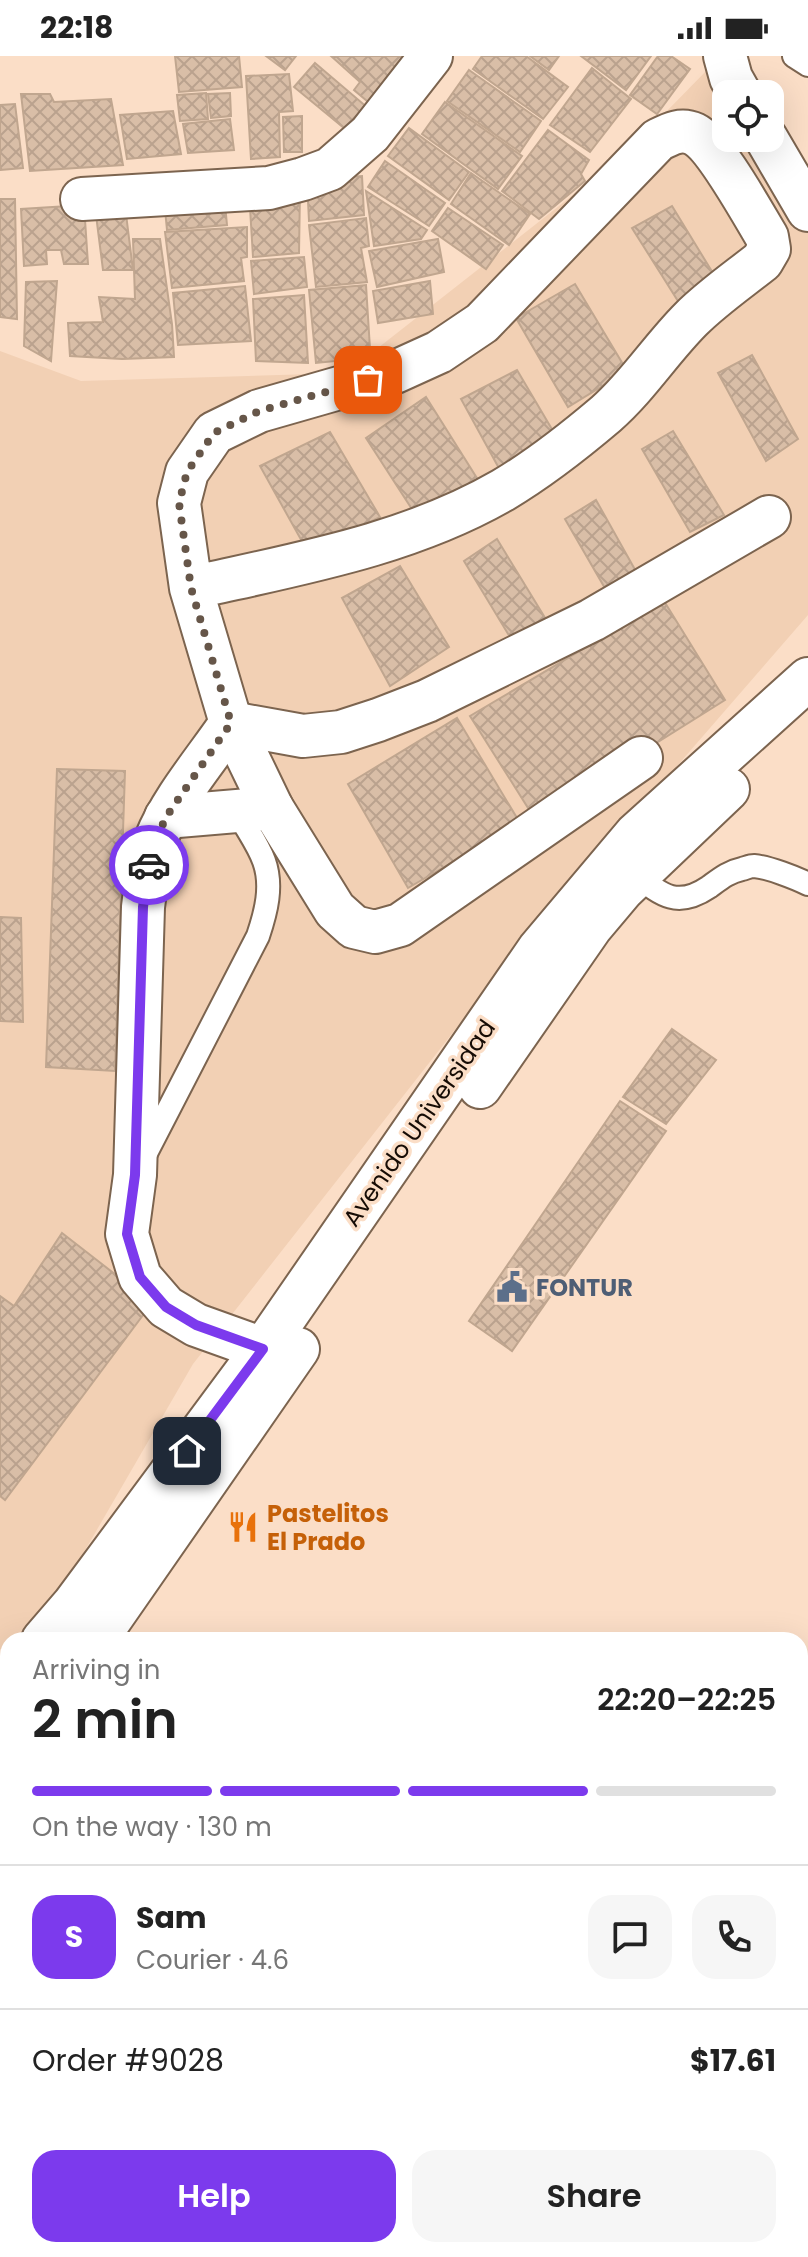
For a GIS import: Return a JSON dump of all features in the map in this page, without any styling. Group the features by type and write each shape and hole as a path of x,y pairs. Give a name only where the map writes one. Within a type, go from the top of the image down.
{"street":[{"path":"82,199 269,188 330,169 370,134 431,56"},
{"path":"725,56 732,80"},
{"path":"191,588 329,557 446,519 503,490 559,453 599,419 640,380 691,319 762,261 769,249 767,237 709,146 692,133 675,131 658,140 482,323 439,352 395,372 259,411 214,433 187,472 179,503 191,588 254,809 335,910 354,927 375,932 400,925 641,758"},
{"path":"774,152 808,210"},
{"path":"231,723 303,736 341,732 378,720 427,701 592,620 769,517"},
{"name":"Avenido Universidad","path":"50,1632 74,1604 263,1349 539,949 636,834 808,679"},
{"name":"Avenido Universidad","path":"102,1632 591,927 636,875 808,714"},
{"path":"231,723 166,817 148,869 143,907 135,1175 127,1234 140,1277 166,1307 196,1325 263,1349"},
{"path":"166,817 254,809"}],"lane":[{"path":"794,56 808,65"},
{"path":"135,1175 258,936 267,908 268,884 254,809"},
{"path":"636,875 656,892 683,899 698,894 730,872 754,866 808,884"}],"shaded area":[{"path":"708,69 716,80 712,80 712,152 774,152 808,199 808,615 520,947 193,1364 38,1632 0,1632 0,351 81,381 346,373 624,155"}],"building":[{"path":"175,56 239,56 242,87 179,92"},
{"path":"266,56 296,56 285,70"},
{"path":"331,56 401,56 406,60 380,112 354,90 360,82"},
{"path":"482,56 526,56 568,87 543,119 473,69"},
{"path":"530,56 559,56 549,70"},
{"path":"581,56 651,56 626,90"},
{"path":"658,56 671,56 690,69 657,114 630,95"},
{"path":"315,63 375,114 355,137 294,87"},
{"path":"592,68 631,99 590,152 550,125"},
{"path":"469,70 541,121 520,152 447,101"},
{"path":"289,74 293,111 279,112 280,157 251,159 246,76"},
{"path":"206,93 208,119 180,121 177,95"},
{"path":"230,93 231,116 211,118 208,94"},
{"path":"21,94 50,94 54,102 111,99 123,165 30,171"},
{"path":"445,102 522,156 498,189 422,134"},
{"path":"15,104 23,168 0,170 0,105"},
{"path":"173,111 181,154 127,159 120,115"},
{"path":"302,116 302,152 284,152 283,117"},
{"path":"230,119 234,150 188,153 183,124"},
{"path":"409,128 469,172 449,200 388,156"},
{"path":"548,130 589,160 581,174 585,181 539,219 502,191"},
{"path":"385,161 445,203 429,226 368,187"},
{"path":"471,173 530,214 509,245 451,204"},
{"path":"362,176 364,215 309,221 307,180"},
{"path":"300,190 299,253 253,257 249,191"},
{"path":"366,191 427,230 421,239 374,246"},
{"path":"224,194 227,225 167,230 164,199"},
{"path":"0,199 15,199 17,319 0,317"},
{"path":"84,205 88,264 64,264 61,250 46,250 47,264 24,266 21,209"},
{"path":"672,206 719,283 683,309 632,228"},
{"path":"448,208 503,245 486,269 432,231"},
{"path":"126,214 133,270 103,270 96,215"},
{"path":"366,218 369,246 361,248 367,282 316,287 309,225"},
{"path":"247,227 247,257 241,258 244,281 172,288 165,232"},
{"path":"133,239 160,239 174,357 122,359 70,356 68,323 103,322 99,297 135,299"},
{"path":"438,239 444,272 377,287 369,251"},
{"path":"304,257 307,287 254,294 251,261"},
{"path":"57,281 51,361 24,346 26,282"},
{"path":"430,281 433,314 378,323 373,291"},
{"path":"575,284 627,371 568,407 516,318"},
{"path":"366,285 370,349 355,359 316,363 309,290"},
{"path":"245,286 251,341 178,345 173,293"},
{"path":"304,295 308,363 256,361 253,299"},
{"path":"752,355 798,439 766,461 718,373"},
{"path":"517,370 563,448 506,481 461,399"},
{"path":"426,397 480,483 419,520 366,438"},
{"path":"673,431 724,515 690,532 642,449"},
{"path":"330,432 380,517 309,554 260,466"},
{"path":"596,500 643,584 613,602 565,519"},
{"path":"497,539 550,626 516,647 464,561"},
{"path":"400,566 449,647 390,686 342,598"},
{"path":"664,601 725,700 535,819 470,716"},
{"path":"457,718 520,823 408,888 348,784"},
{"path":"57,769 125,771 115,1071 46,1067"},
{"path":"0,917 21,918 23,1022 0,1021"},
{"path":"672,1029 716,1060 666,1124 623,1097"},
{"path":"620,1101 666,1131 512,1351 469,1321"},
{"path":"62,1233 152,1303 5,1500 0,1496 0,1296 14,1306"}],"way so far":[{"path":"149,865 166,817 231,723 191,588 179,503 187,472 214,433 259,411 368,380"}],"place":[{"name":"FONTUR","path":"512,1287"},
{"name":"Pastelitos El Prado","path":"243,1527"}],"route":[{"path":"149,865 143,907 135,1175 127,1234 140,1277 166,1307 196,1325 263,1349 187,1451"}]}
